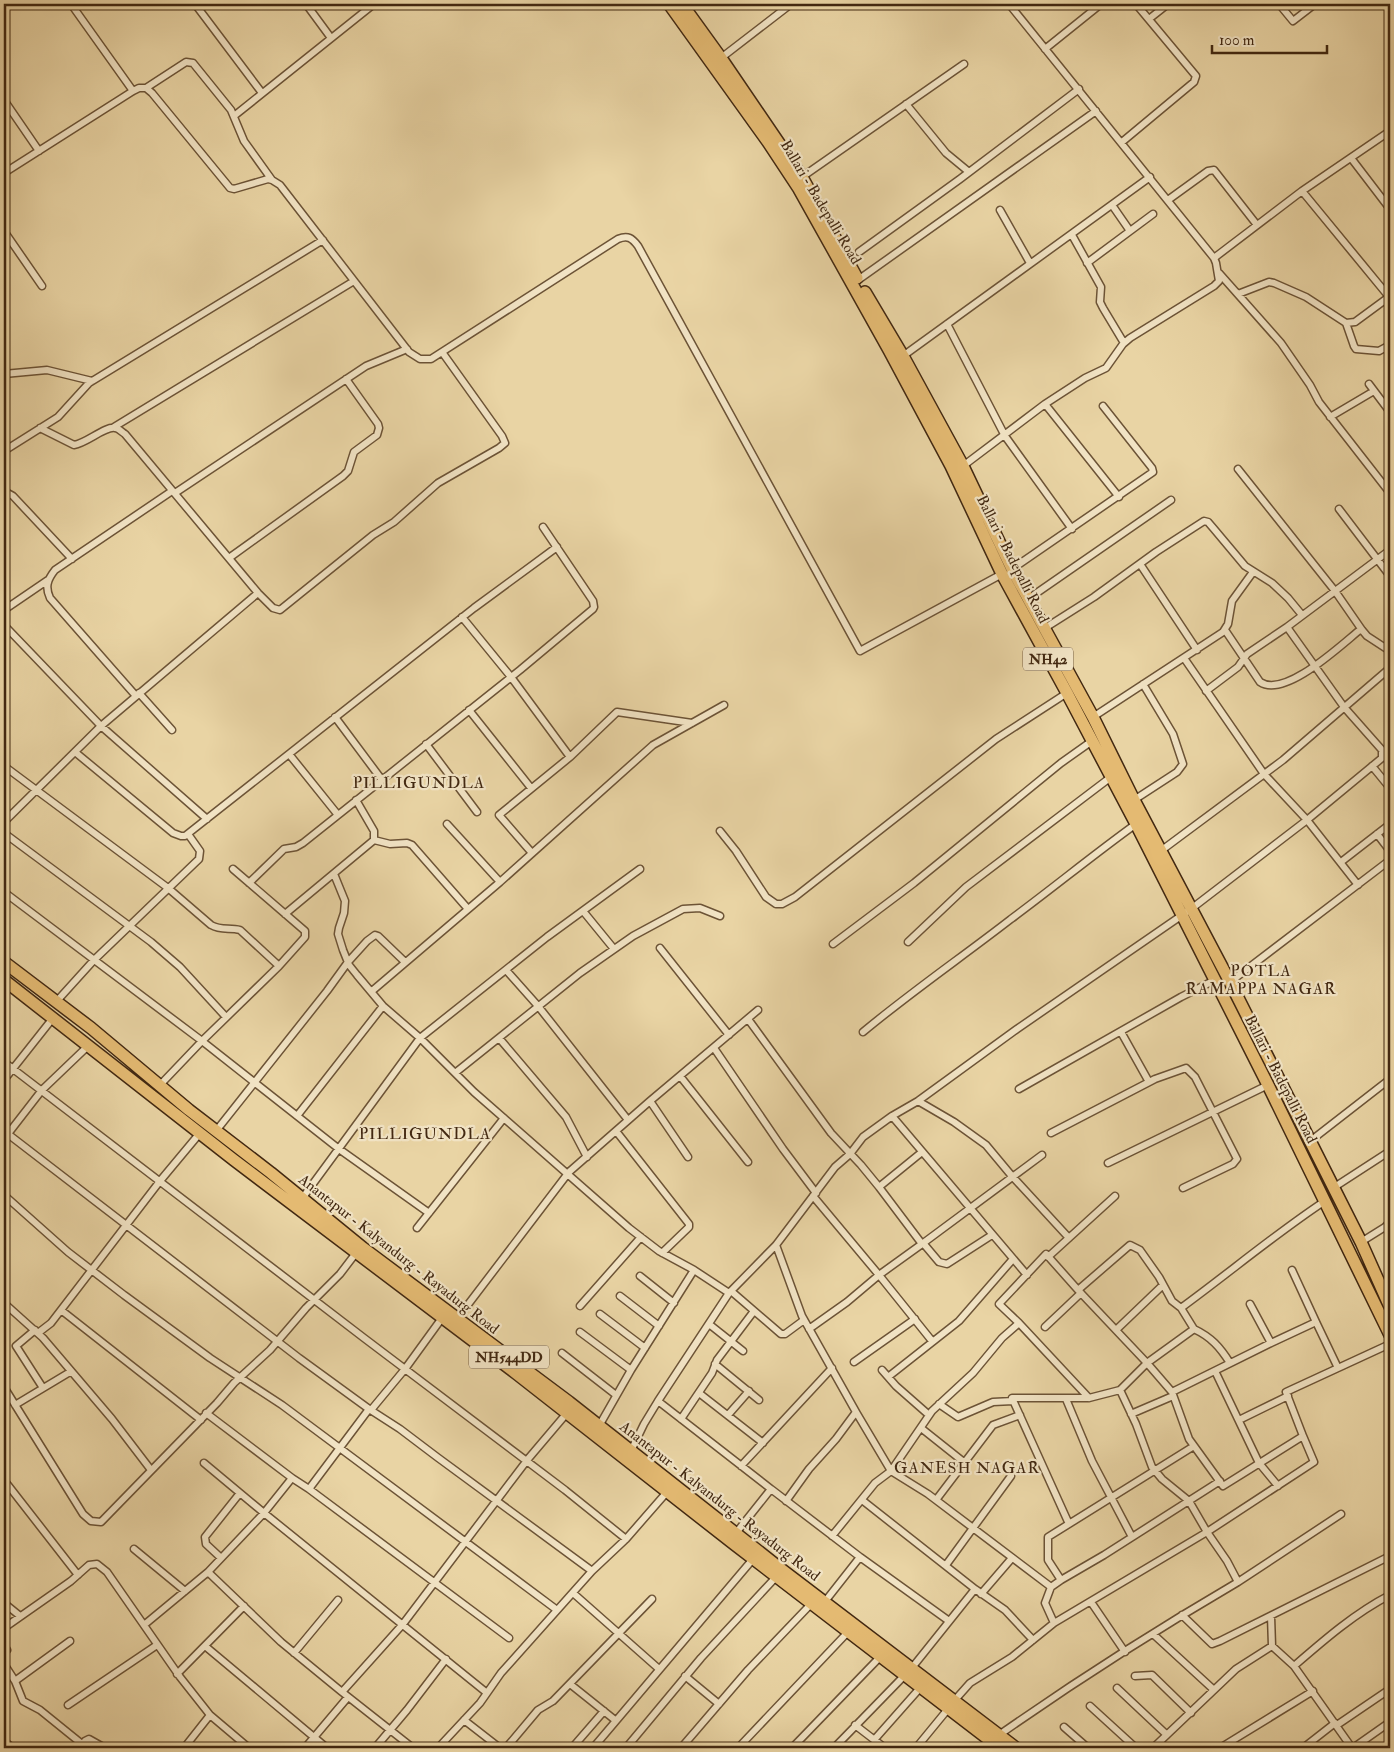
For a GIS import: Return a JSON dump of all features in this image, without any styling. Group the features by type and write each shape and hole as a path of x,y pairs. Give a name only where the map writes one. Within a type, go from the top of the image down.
{"highway":[{"name":"Ballari - Badepalli Road","path":"669,4 768,142 799,189 889,350 1007,572 1067,693 1136,824 1268,1086 1390,1335"},
{"name":"Ballari - Badepalli Road","path":"682,4 802,177 858,280 903,356 962,466 1007,572 1028,599 1094,717 1134,800 1230,982 1360,1242 1386,1287 1390,1307"},
{"name":"Anantapur - Kalyandurg - Rayadurg Road","path":"4,962 271,1173 299,1203 356,1253 567,1413 629,1455 736,1533 848,1632 880,1657 908,1672 920,1688 951,1705 1016,1748"},
{"name":"Anantapur - Kalyandurg - Rayadurg Road","path":"5,984 53,1018 200,1133 299,1203 600,1426 667,1492 776,1577 818,1605 951,1705 999,1748"}],"street":[{"path":"195,4 262,93"},
{"path":"306,4 331,38"},
{"path":"234,116 331,38 364,7 374,4"},
{"path":"721,58 791,4"},
{"path":"962,466 1005,436 1045,404 1085,378 1106,368 1124,343 1219,281 1214,258 1009,4"},
{"path":"1045,48 1101,4"},
{"path":"1122,142 1195,80 1194,73 1136,4"},
{"path":"1149,19 1168,4"},
{"path":"1279,4 1293,21 1315,4"},
{"path":"73,5 133,91"},
{"path":"4,173 133,91 139,88 146,88 186,62 189,62 195,65 229,107 244,141 272,180 280,185 407,349 420,360 431,358 442,352 618,239 630,238 638,246 860,651 1007,572 1152,474 1153,470 1103,406"},
{"path":"802,177 964,64"},
{"path":"146,88 230,188 234,189 272,180"},
{"path":"859,252 1079,89"},
{"path":"4,100 39,151"},
{"path":"906,104 946,153 969,172"},
{"path":"858,280 1096,110"},
{"path":"1214,258 1302,191 1390,131"},
{"path":"1350,158 1390,209"},
{"path":"1168,200 1208,171 1214,170 1257,225"},
{"path":"903,356 1150,177"},
{"path":"1302,191 1390,298 1355,322 1346,323"},
{"path":"1112,205 1130,231"},
{"path":"1000,210 1030,263"},
{"path":"1088,263 1153,214"},
{"path":"4,231 42,286"},
{"path":"1072,235 1101,287 1101,304 1124,343"},
{"path":"4,451 62,414 92,381 323,240"},
{"path":"1218,272 1281,343 1310,385 1319,402 1390,492"},
{"path":"40,428 74,444 80,444 109,428 114,428 354,281"},
{"path":"1238,294 1266,283 1274,283 1310,299 1346,323 1356,349 1379,351 1390,345"},
{"path":"947,324 1005,436 1072,529"},
{"path":"4,610 48,580 55,570 346,379 371,364 407,349"},
{"path":"114,428 125,434 258,592 273,608 278,610 283,608 373,535 394,522 438,483 505,443 502,436 442,352"},
{"path":"4,374 47,370 92,381"},
{"path":"229,558 343,476 348,471 354,452 377,435 378,424 346,379"},
{"path":"1369,384 1390,412"},
{"path":"1330,417 1374,391"},
{"path":"1045,404 1119,496"},
{"path":"1238,468 1335,591 1361,629 1368,636 1390,650"},
{"path":"4,491 12,496 72,559"},
{"path":"1028,599 1171,500"},
{"path":"1339,509 1390,576"},
{"path":"1045,628 1094,597 1201,522 1206,522 1214,529 1241,562 1272,583 1285,595 1302,616"},
{"path":"249,883 284,849 299,846 511,677 594,607 593,601 543,527"},
{"path":"75,752 173,833 181,836 188,834 462,617 557,547"},
{"path":"1206,691 1238,667 1243,658 1251,651 1287,627 1390,550"},
{"path":"1140,564 1197,650"},
{"path":"1094,717 1225,630 1228,624 1232,601 1254,572"},
{"path":"48,580 47,592 50,598 172,730"},
{"path":"4,822 101,726 258,592"},
{"path":"462,617 511,677 570,756"},
{"path":"4,625 101,726 207,819"},
{"path":"629,1455 658,1401 730,1292 776,1245 835,1167 850,1154 863,1137 892,1116 918,1101 1182,916 1307,820 1382,758 1382,750 1344,707 1287,627"},
{"path":"1225,630 1263,685 1286,682 1315,666 1361,629"},
{"path":"1184,658 1264,774 1307,820 1358,885"},
{"path":"1162,850 1283,760 1390,668"},
{"path":"1134,800 1177,772 1183,764 1173,734 1143,684"},
{"path":"720,832 736,851 766,897 776,904 782,904 795,898 996,739 1067,693"},
{"path":"372,991 500,882 653,745 724,705"},
{"path":"469,710 531,788"},
{"path":"532,853 499,815 570,756 617,712 692,723"},
{"path":"336,717 382,780"},
{"path":"832,944 914,883 1062,763 1092,741"},
{"path":"426,744 476,812"},
{"path":"289,754 338,815"},
{"path":"4,766 168,888 215,927 240,930 280,966"},
{"path":"1372,766 1390,788"},
{"path":"908,942 966,887 1111,777"},
{"path":"285,914 374,840 374,831 356,800"},
{"path":"447,824 500,882"},
{"path":"863,1032 1083,862 1136,824"},
{"path":"1341,862 1390,824"},
{"path":"4,833 130,926 180,967 226,1017"},
{"path":"56,1002 94,960 200,856 200,851 188,834"},
{"path":"1377,834 1390,851"},
{"path":"374,840 390,844 407,843 412,845 468,909"},
{"path":"1230,982 1390,860"},
{"path":"160,1085 226,1017 280,966 304,939 306,934 233,869"},
{"path":"299,1203 420,1038 506,970 640,869"},
{"path":"334,874 345,902 338,934 348,962 384,1006 504,1118 662,1253 730,1292 781,1334 785,1334 804,1320"},
{"path":"4,892 202,1042 339,1149 429,1213"},
{"path":"455,1072 580,973 634,936 683,909 700,908 720,916"},
{"path":"583,911 614,949"},
{"path":"216,1131 367,940 377,935 405,962"},
{"path":"660,948 729,1035"},
{"path":"506,970 538,1006 628,1120"},
{"path":"1020,1089 1215,980"},
{"path":"297,1116 384,1006"},
{"path":"457,1319 568,1174 616,1130 758,1010"},
{"path":"4,1080 53,1018"},
{"path":"748,1019 831,1133 861,1165 938,1262 947,1264 992,1235"},
{"path":"1121,1032 1149,1082"},
{"path":"498,1038 566,1117 587,1157"},
{"path":"88,1046 42,1090 5,1135 278,1342 370,1409 400,1428 592,1571"},
{"path":"714,1048 814,1195 932,1341"},
{"path":"4,1062 565,1490 626,1539"},
{"path":"1051,1133 1149,1082 1183,1068 1188,1069 1193,1074 1237,1161 1183,1188"},
{"path":"680,1076 748,1162"},
{"path":"1309,1142 1390,1079"},
{"path":"1108,1163 1268,1086"},
{"path":"650,1101 688,1157"},
{"path":"918,1101 986,1144 1012,1176 1069,1238"},
{"path":"892,1116 1027,1276"},
{"path":"417,1228 504,1118"},
{"path":"616,1130 690,1224 662,1253"},
{"path":"44,1388 16,1346 48,1326 200,1133"},
{"path":"1333,1188 1390,1151"},
{"path":"878,1187 922,1152"},
{"path":"810,1329 847,1302 879,1275 1042,1155"},
{"path":"4,1196 91,1270 239,1379 282,1405 557,1610"},
{"path":"1089,1398 999,1304 1046,1254 1048,1256 1114,1196"},
{"path":"1180,1308 1282,1230 1325,1201"},
{"path":"1360,1242 1390,1222"},
{"path":"580,1306 641,1237"},
{"path":"776,1245 804,1320 891,1471 936,1500 1051,1588"},
{"path":"1046,1327 1130,1245 1140,1250 1164,1285 1172,1301 1180,1308 1194,1329 1216,1343 1230,1363"},
{"path":"4,1387 83,1514 91,1521 98,1523 201,1420 234,1383 278,1342 314,1300 340,1274 356,1253"},
{"path":"1048,1256 1147,1363 1172,1394 1189,1439 1223,1486 1303,1436"},
{"path":"888,1377 959,1321 1013,1258"},
{"path":"600,1426 631,1370 694,1270"},
{"path":"1292,1270 1338,1368"},
{"path":"640,1276 674,1303"},
{"path":"1116,1330 1164,1285"},
{"path":"620,1296 659,1326"},
{"path":"1250,1304 1271,1343"},
{"path":"5,1307 37,1332 112,1419 151,1470"},
{"path":"60,1310 201,1420"},
{"path":"681,1419 712,1372 715,1364 754,1311"},
{"path":"600,1314 645,1348"},
{"path":"309,1489 339,1447 404,1369 442,1318"},
{"path":"854,1362 915,1320"},
{"path":"1131,1414 1230,1363 1316,1322"},
{"path":"832,1536 875,1483 891,1471 929,1415 973,1373 1002,1338 1019,1323"},
{"path":"709,1324 743,1351"},
{"path":"1013,1401 1012,1398 1089,1398 1120,1390 1147,1363 1194,1329"},
{"path":"580,1332 631,1370"},
{"path":"916,1748 970,1683 1012,1657 1054,1623 1207,1532 1314,1462 1286,1392 1390,1344"},
{"path":"562,1354 616,1395"},
{"path":"715,1364 759,1400"},
{"path":"741,1466 832,1368"},
{"path":"882,1370 929,1415"},
{"path":"1215,1371 1259,1463 1278,1486"},
{"path":"15,1405 70,1372"},
{"path":"1120,1390 1152,1467 1162,1479 1189,1501 1238,1582"},
{"path":"728,1415 749,1391"},
{"path":"699,1393 763,1443"},
{"path":"1238,1420 1288,1396"},
{"path":"1066,1399 1092,1461 1132,1537"},
{"path":"658,1401 832,1536 950,1621"},
{"path":"939,1404 958,1417 993,1402 1013,1401"},
{"path":"1013,1401 1069,1524"},
{"path":"786,1501 808,1469 836,1439 856,1412"},
{"path":"206,1413 509,1638"},
{"path":"342,1692 403,1624 526,1462 567,1413"},
{"path":"936,1500 994,1424 1020,1415"},
{"path":"921,1428 965,1462"},
{"path":"1061,1580 1048,1560 1048,1537 1194,1446"},
{"path":"204,1463 487,1693"},
{"path":"946,1565 1011,1476"},
{"path":"144,1625 208,1572 264,1513 292,1478"},
{"path":"4,1480 78,1575"},
{"path":"1054,1623 1044,1603 1051,1588 1220,1481"},
{"path":"736,1533 771,1489"},
{"path":"438,1748 557,1610 592,1571 626,1539 667,1492"},
{"path":"221,1558 206,1544 205,1537 240,1493"},
{"path":"862,1500 978,1592 1005,1610 1033,1640"},
{"path":"999,1735 1341,1514"},
{"path":"134,1549 185,1591"},
{"path":"1182,1615 1212,1644 1220,1642 1390,1556"},
{"path":"681,1748 748,1670 818,1605 860,1557"},
{"path":"834,1748 908,1672 950,1621 1012,1558"},
{"path":"593,1748 753,1559"},
{"path":"4,1628 92,1564 100,1566 107,1572 178,1674 210,1715 249,1748"},
{"path":"208,1572 294,1653 413,1748"},
{"path":"626,1748 686,1676 776,1577"},
{"path":"573,1593 659,1669"},
{"path":"1294,1666 1334,1632 1390,1595"},
{"path":"506,1748 538,1710 553,1701 652,1599"},
{"path":"294,1653 338,1600"},
{"path":"1091,1602 1125,1652"},
{"path":"4,1603 20,1616"},
{"path":"178,1674 244,1606"},
{"path":"1271,1616 1272,1646 1294,1666 1353,1748 1390,1722"},
{"path":"738,1748 848,1632"},
{"path":"1153,1634 1214,1690"},
{"path":"15,1681 70,1641"},
{"path":"4,1645 7,1650 4,1653"},
{"path":"68,1705 158,1645"},
{"path":"205,1646 327,1748"},
{"path":"1153,1748 1236,1669 1272,1646"},
{"path":"792,1748 880,1657"},
{"path":"374,1748 391,1730 446,1659"},
{"path":"4,1664 15,1681 23,1701 40,1710 81,1746 89,1739 105,1748"},
{"path":"1135,1676 1152,1675 1191,1712"},
{"path":"686,1676 720,1704"},
{"path":"570,1684 615,1720"},
{"path":"874,1740 920,1688"},
{"path":"1117,1688 1167,1735"},
{"path":"1303,1748 1390,1689"},
{"path":"1220,1748 1313,1691"},
{"path":"305,1748 348,1697"},
{"path":"1090,1706 1136,1748"},
{"path":"572,1748 604,1711"},
{"path":"184,1748 210,1715"},
{"path":"464,1720 500,1748"},
{"path":"856,1725 885,1748"},
{"path":"1064,1727 1088,1748"},
{"path":"4,1741 13,1748"}],"district":[{"name":"PILLIGUNDLA","path":"419,782"},
{"name":"POTLA RAMAPPA NAGAR","path":"1261,979"},
{"name":"PILLIGUNDLA","path":"425,1133"},
{"name":"GANESH NAGAR","path":"967,1467"}]}
